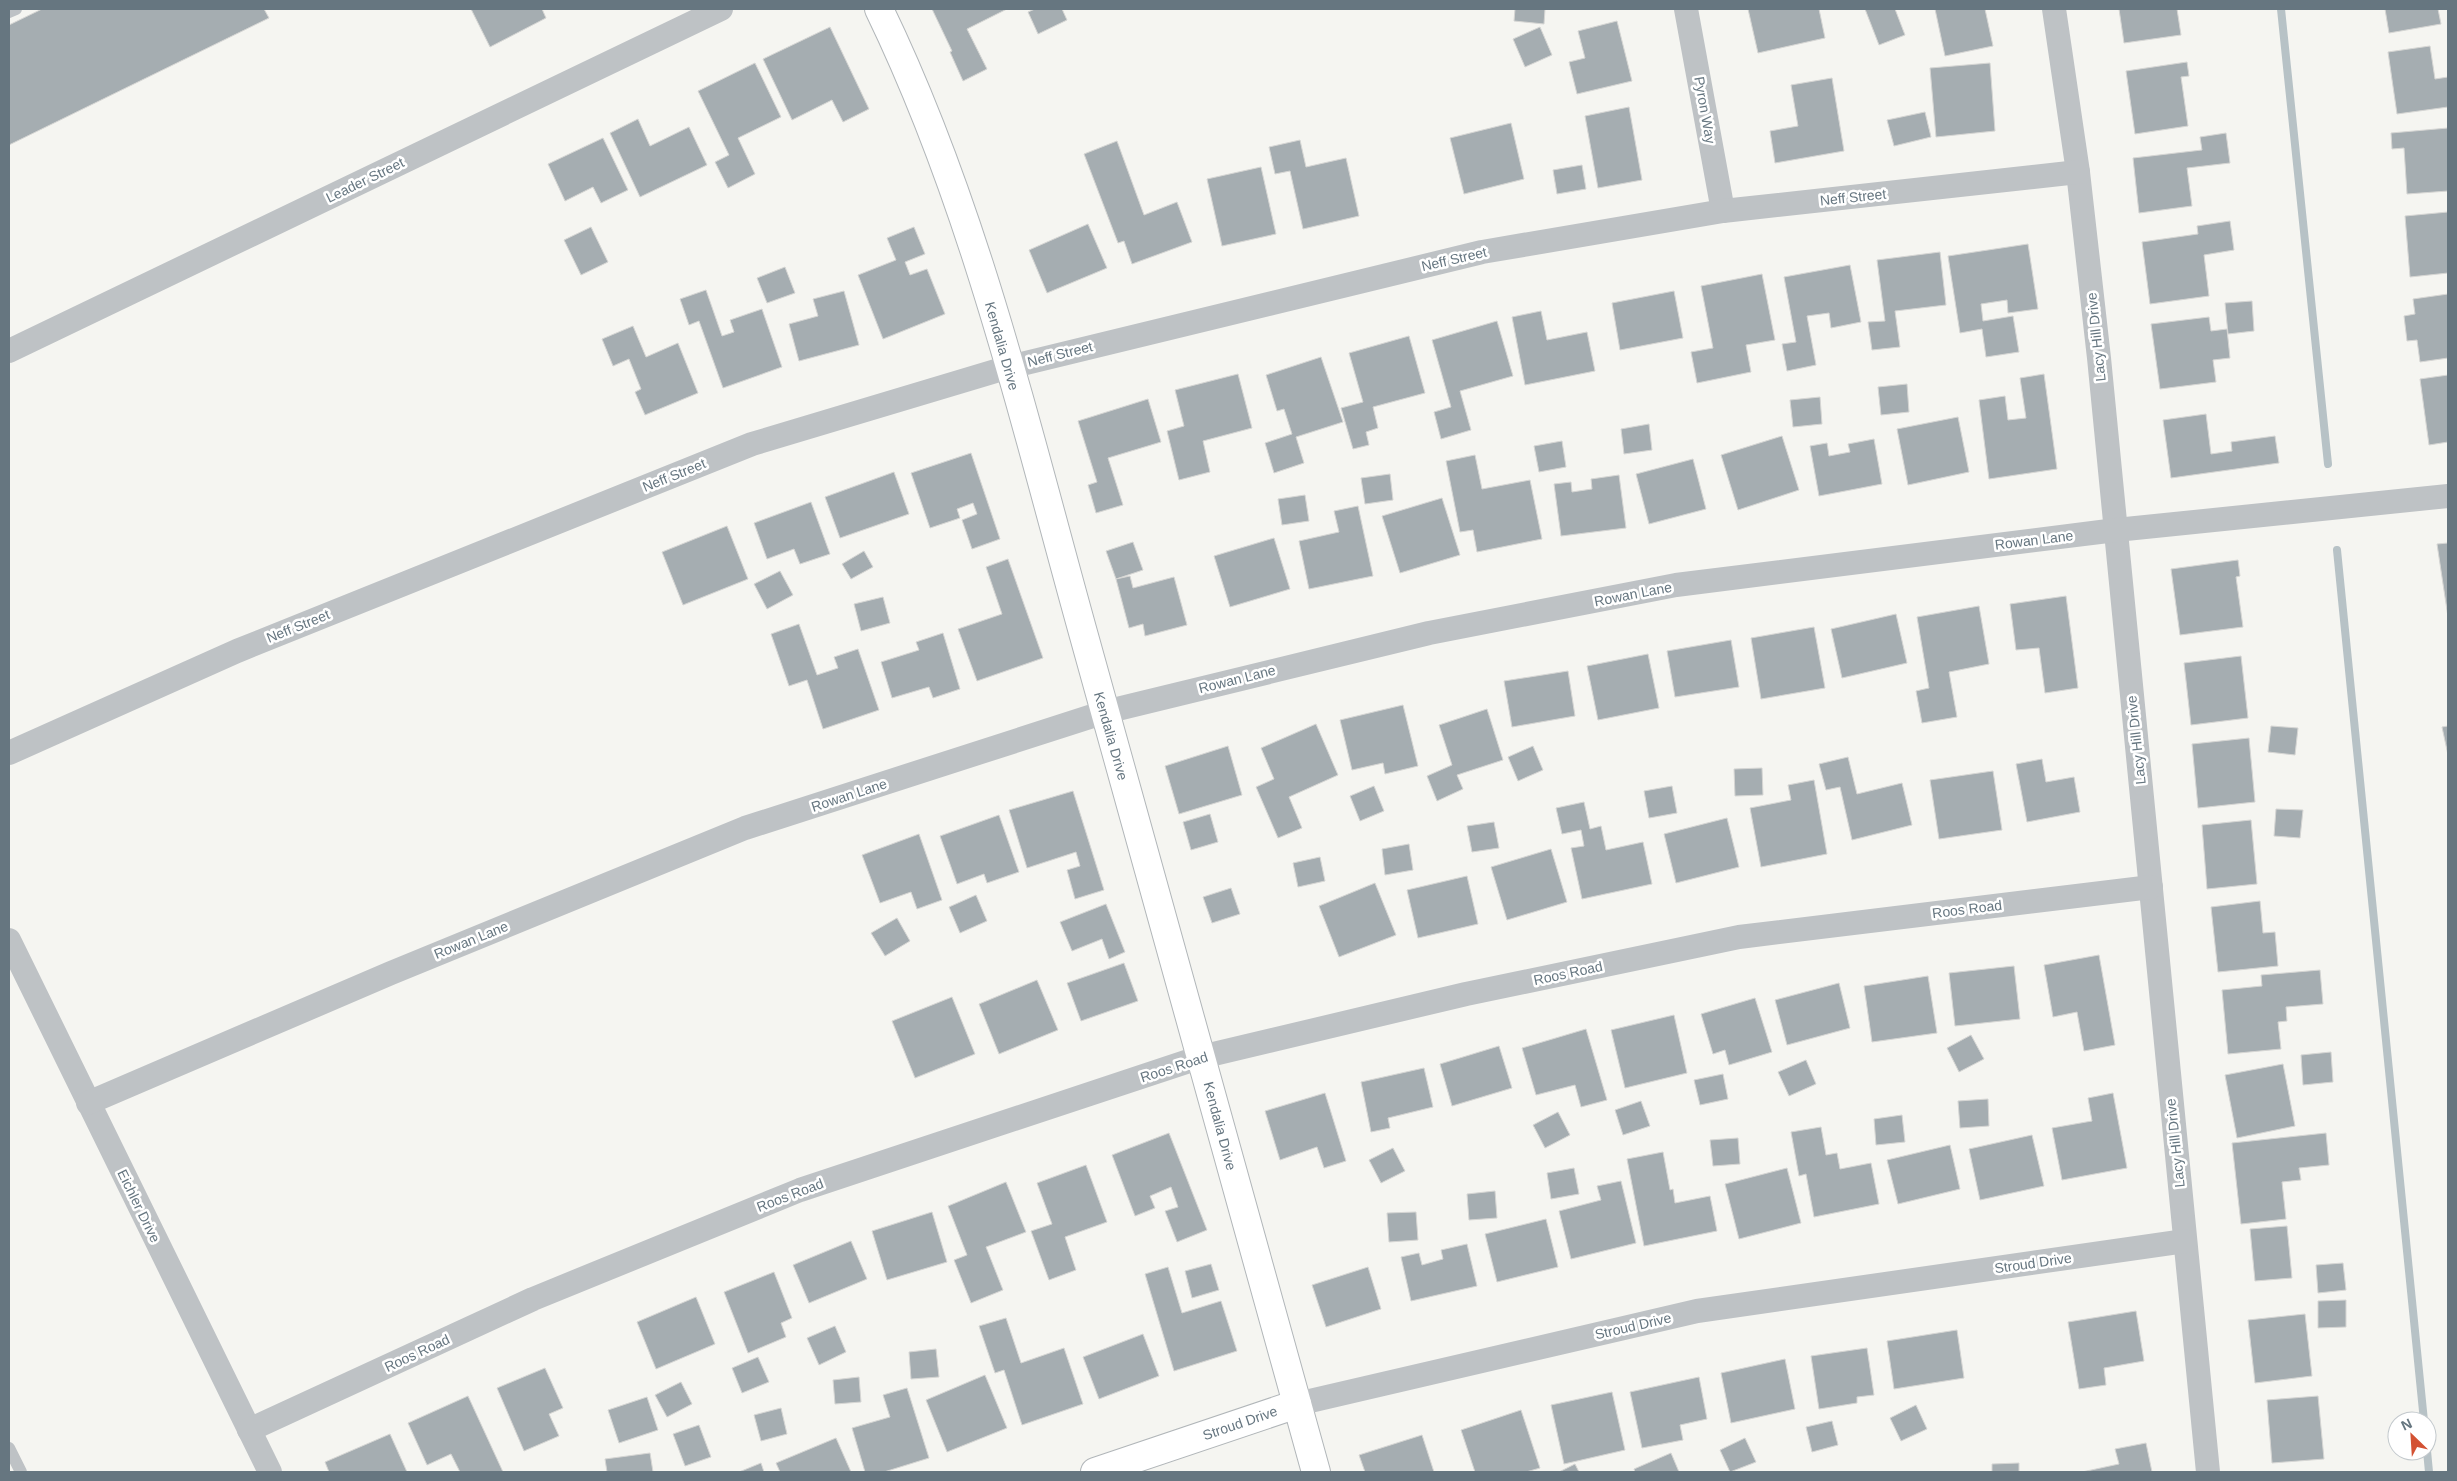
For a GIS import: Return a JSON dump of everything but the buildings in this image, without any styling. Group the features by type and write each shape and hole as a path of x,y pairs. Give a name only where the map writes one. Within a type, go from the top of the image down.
{"street":[{"name":"Leader Street","path":"9,352 721,9"},
{"name":"Kendalia Drive","path":"879,9 895,42 944,162 1009,367 1316,1472"},
{"name":"Pyron Way","path":"1686,9 1723,211"},
{"name":"Lacy Hill Drive","path":"2054,9 2078,172 2116,530 2208,1472"},
{"name":"Neff Street","path":"9,753 237,651 752,444 1009,367 1482,252 1723,211 2078,172"},
{"name":"Rowan Lane","path":"88,1103 391,973 745,828 1105,712 1429,633 1676,585 2116,530 2448,496"},
{"name":"Roos Road","path":"249,1430 533,1299 800,1190 1201,1057 1466,994 1739,937 2150,886"},
{"name":"Eichler Drive","path":"9,940 270,1472"},
{"name":"Stroud Drive","path":"1095,1472 1297,1404 1697,1311 2185,1241"}],"lane":[{"path":"9,12 16,9"},
{"path":"9,1448 21,1472"}],"waterway":[{"path":"2281,9 2328,464"},
{"path":"2337,550 2423,1411"},
{"path":"2428,1461 2429,1472"}]}
